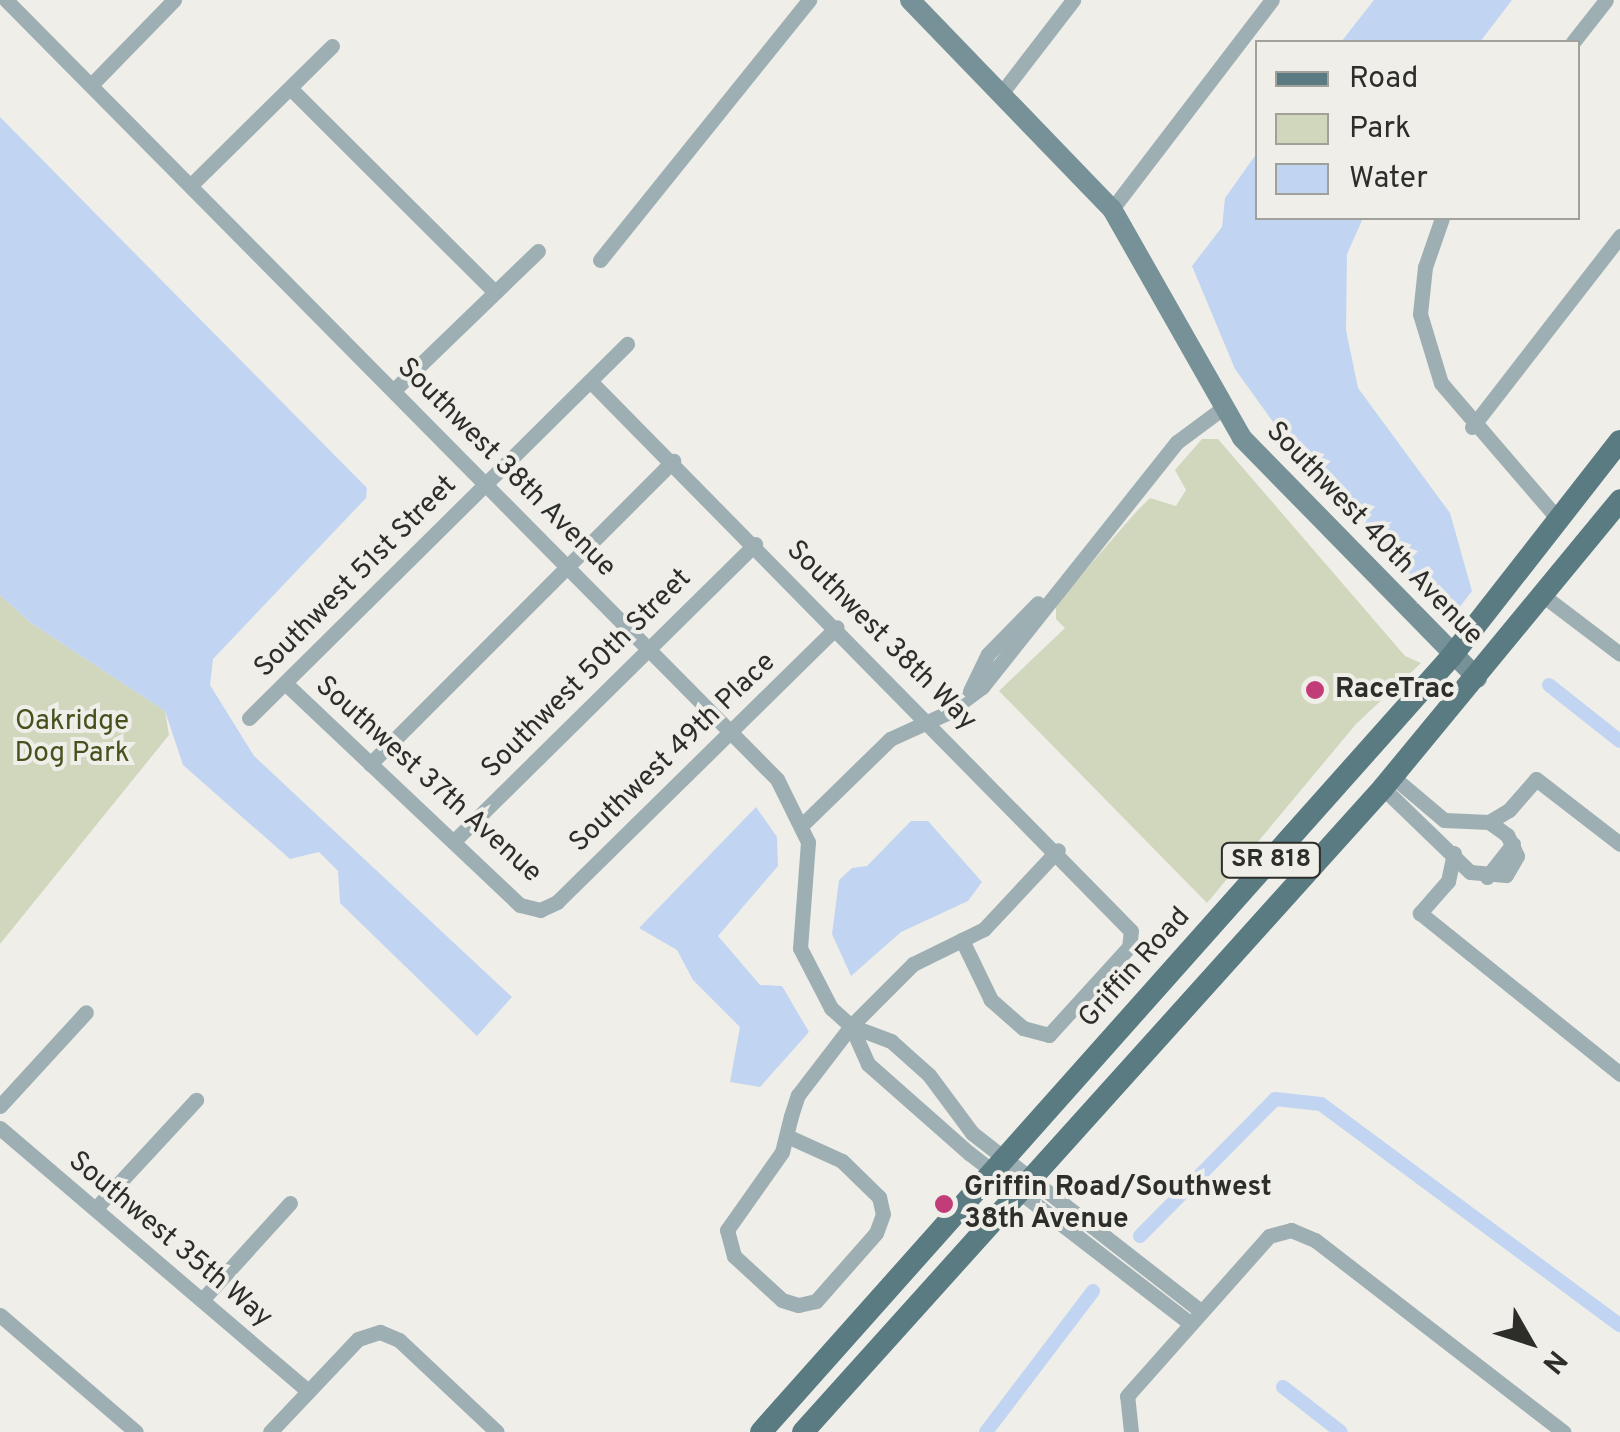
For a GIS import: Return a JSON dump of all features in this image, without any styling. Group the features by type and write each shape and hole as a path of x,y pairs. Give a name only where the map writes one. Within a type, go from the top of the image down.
{"main road":[{"name":"Griffin Road","path":"761,1432 1451,657 1620,442"},
{"name":"SR 818","path":"803,1432 1388,782 1545,597 1620,500"}],"street":[{"name":"Southwest 38th Avenue","path":"6,0 777,778 808,842 800,948 810,977 852,1026 868,1064 1195,1317"},
{"path":"91,85 174,0"},
{"path":"600,260 808,0"},
{"name":"Southwest 40th Avenue","path":"910,0 1004,91 1112,209 1223,408 1273,474 1451,657 1477,678"},
{"path":"1004,91 1073,0"},
{"path":"1112,209 1272,0"},
{"path":"1574,40 1606,0"},
{"path":"191,185 332,46"},
{"path":"290,88 494,291"},
{"path":"1441,220 1425,267 1420,314 1440,383 1472,427 1559,520"},
{"path":"1472,427 1620,236"},
{"path":"394,390 538,251"},
{"name":"Southwest 51st Street","path":"250,718 628,344"},
{"name":"Southwest 38th Way","path":"590,380 932,721 1131,930 1129,947 1060,1028 1036,1033 991,1000 962,940"},
{"path":"802,825 890,739 932,721 966,698 1023,637 1052,591 1177,442 1223,408"},
{"path":"370,764 672,462"},
{"name":"Southwest 50th Street","path":"454,840 755,544"},
{"path":"1545,597 1620,654"},
{"name":"Southwest 49th Place","path":"540,910 557,902 838,627"},
{"name":"Southwest 37th Avenue","path":"285,683 520,905 540,910"},
{"path":"1388,782 1444,820 1489,822 1509,810 1536,779 1620,844"},
{"path":"1388,782 1470,872 1487,877 1506,876 1518,856 1510,840 1489,822"},
{"path":"1509,810 1510,840"},
{"path":"787,1136 842,1161 878,1197 883,1214 876,1233 816,1301 798,1305 782,1300 727,1244 732,1221 777,1162 798,1096 852,1026 928,951 984,929 1058,850"},
{"path":"1448,881 1454,853"},
{"path":"1470,872 1448,881 1420,913 1620,1074"},
{"path":"0,1106 86,1012"},
{"name":"Southwest 38th Avenue","path":"852,1026 891,1041 929,1075 999,1166"},
{"path":"95,1209 196,1100"},
{"name":"Southwest 35th Way","path":"0,1128 308,1391"},
{"path":"202,1300 290,1203"},
{"path":"1132,1432 1126,1414 1127,1396 1269,1236 1291,1230 1315,1240 1563,1432"},
{"path":"0,1316 136,1432"},
{"path":"270,1432 358,1340 380,1332 399,1340 497,1432"}],"green space":[{"path":"1202,439 1218,439 1405,656 1421,663 1356,724 1207,903 999,691 1065,628 1056,619 1056,604 1136,512 1150,498 1176,506 1186,490 1175,470"},
{"name":"Oakridge Dog Park","path":"0,595 31,623 165,711 169,735 0,944"}],"water":[{"path":"1374,0 1512,0 1482,40 1343,40"},
{"path":"0,117 367,488 366,498 213,659 210,685 254,756 512,997 477,1036 340,903 338,871 319,852 290,859 183,765 165,711 31,623 0,595"},
{"path":"1255,156 1255,220 1362,220 1347,254 1346,330 1358,388 1450,513 1472,591 1459,608 1439,605 1291,447 1235,369 1192,266 1222,227 1225,198"},
{"path":"756,807 777,837 778,866 718,936 760,985 782,986 809,1032 760,1087 730,1082 740,1027 693,980 677,950 639,928"},
{"path":"911,821 928,821 982,882 968,901 901,932 851,976 832,934 839,880 852,868 867,866"}],"waterway":[{"path":"1549,685 1620,741"},
{"path":"1140,1236 1275,1099 1321,1104 1620,1325"},
{"path":"986,1432 1093,1291"},
{"path":"1283,1387 1341,1432"}],"place":[{"name":"RaceTrac","path":"1315,690"},
{"name":"Griffin Road/Southwest 38th Avenue","path":"944,1204"}]}
